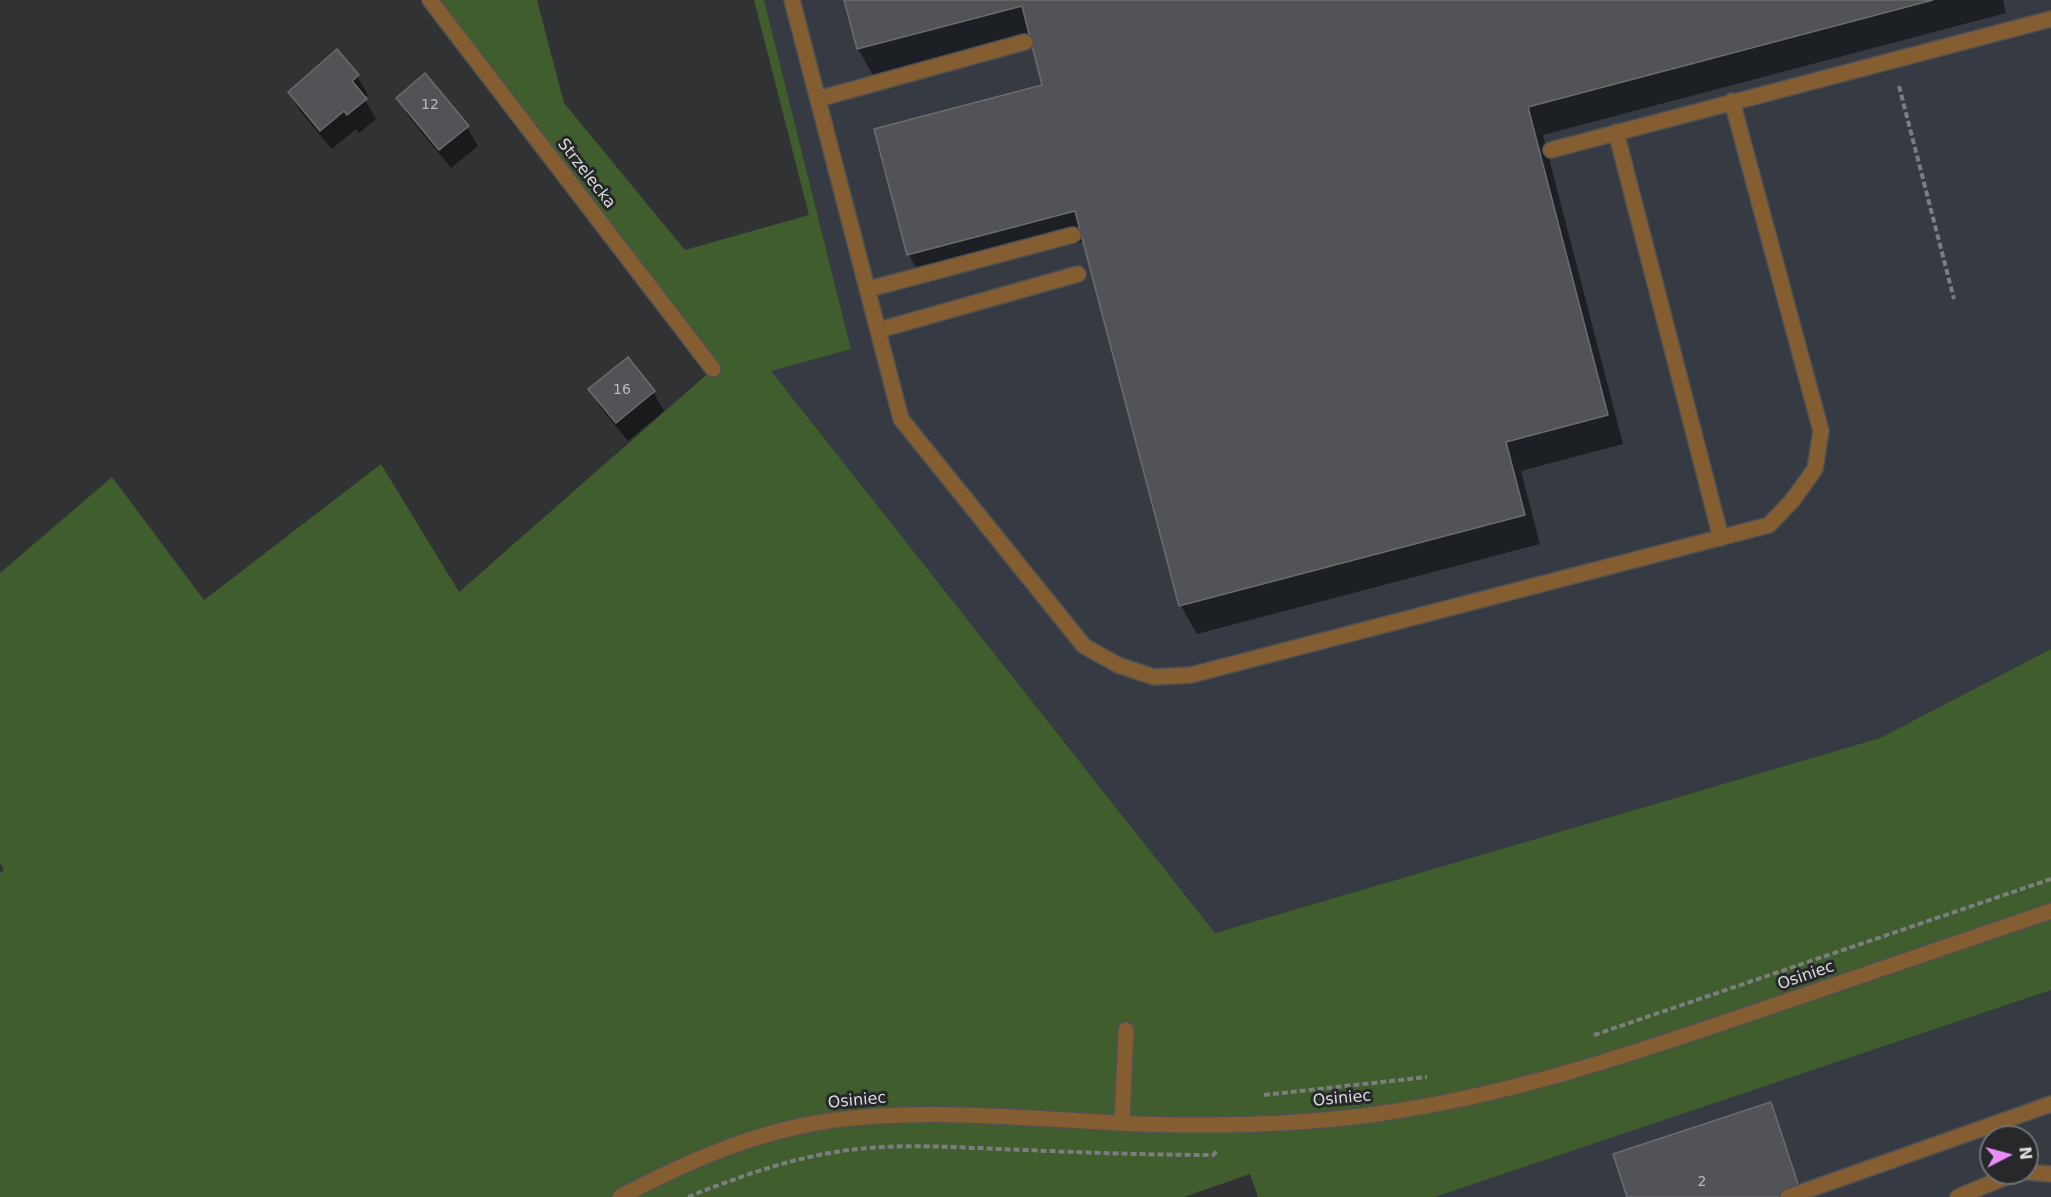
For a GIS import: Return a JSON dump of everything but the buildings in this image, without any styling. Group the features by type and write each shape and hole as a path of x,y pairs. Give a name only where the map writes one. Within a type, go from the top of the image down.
{"street":[{"name":"Strzelecka","path":"430,0 713,369"},
{"path":"792,0 901,419 1019,569 1084,646 1118,665 1154,676 1191,675 1769,525 1792,501 1815,469 1821,431 1732,101"},
{"path":"1551,150 2051,19"},
{"path":"818,99 1025,42"},
{"path":"1616,132 1722,538"},
{"path":"869,289 1073,235"},
{"path":"879,330 1078,274"},
{"name":"Osiniec","path":"620,1197 666,1172 725,1148 775,1132 826,1122 880,1116 934,1115 1218,1126 1371,1115 1445,1104 1515,1089 1610,1062 2051,911"},
{"path":"1122,1123 1126,1030"},
{"path":"1788,1197 2051,1104"},
{"path":"1958,1197 1986,1185"}],"path":[{"path":"1892,59 1954,300"},
{"path":"1589,1036 2051,879"},
{"path":"1257,1095 1368,1085 1435,1076"},
{"path":"688,1197 742,1175 809,1157 858,1149 913,1146 1213,1155 1218,1150 1218,1126"}],"shaded area":[{"path":"764,0 2051,0 2051,649 1880,738 1215,933 770,370 851,349"},
{"path":"2051,990 2051,1197 1435,1197"}],"green space":[{"path":"430,0 537,0 564,103 685,250 809,215 754,0 764,0 851,349 771,371 1215,933 1880,738 2051,649 2051,990 1435,1197 1258,1197 1250,1174 1184,1197 0,1197 0,873 4,870 0,863 0,573 112,477 204,600 381,464 459,592 713,369"}]}
